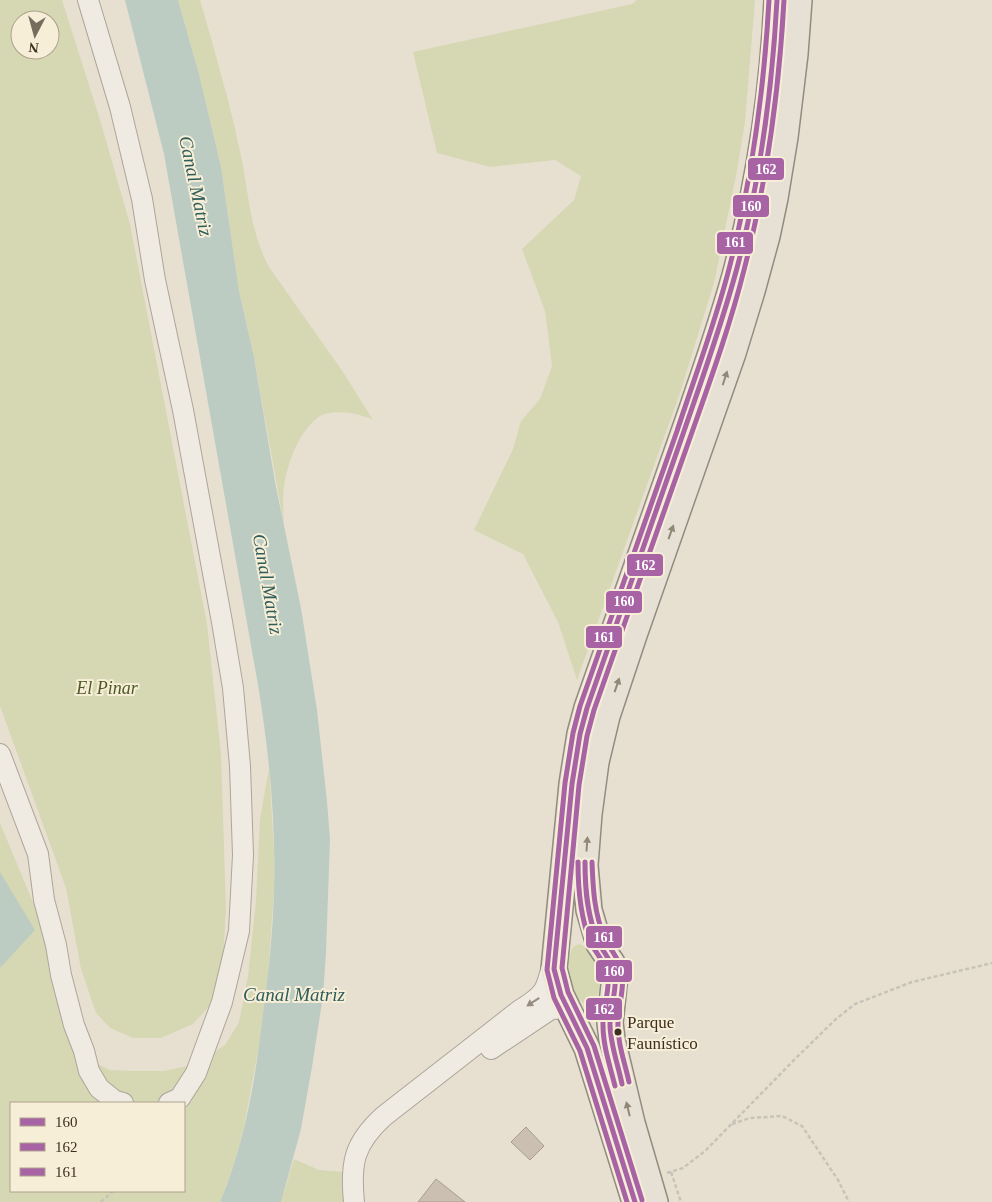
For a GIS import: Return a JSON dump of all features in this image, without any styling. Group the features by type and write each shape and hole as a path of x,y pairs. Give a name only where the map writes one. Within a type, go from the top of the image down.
{"main road":[{"path":"635,1202 587,1048 556,982 555,952 561,909 568,816 580,734 587,708 705,369 736,270 756,180 764,128 773,59 777,0"},
{"path":"599,944 589,910 585,865 596,762 613,697 718,399 767,236 781,164 795,54 799,0"},
{"path":"555,952 563,934 573,930 587,934 599,944 612,963 615,975 610,1023 612,1039 632,1123 655,1202"},
{"path":"569,1010 584,1014 594,1013 608,1003 614,989"}],"street":[{"path":"88,0 115,88 142,199 222,622 233,688 240,766 243,856 239,931 222,1002 196,1073 180,1098 171,1102"},
{"path":"0,754 38,854 44,900 56,945 61,975 74,1025 89,1071 99,1088 119,1102"},
{"path":"354,1202 353,1176 356,1156 360,1144 375,1124 520,1010 540,998 548,985 555,952"},
{"path":"353,1176 375,1143 396,1121 479,1058 546,1011 559,1007 569,1010"}],"path":[{"path":"663,1174 683,1168 705,1151 836,1018 855,1004 912,982 992,963"},
{"path":"731,1124 750,1118 782,1116 802,1126 838,1180 849,1202"},
{"path":"671,1172 681,1202"},
{"path":"101,1202 113,1192"}],"green space":[{"name":"El Pinar","path":"0,0 62,0 101,123 130,224 207,624 221,754 226,909 223,960 212,1003 193,1024 161,1038 133,1038 110,1028 96,1013 81,969 66,888 0,706"},
{"path":"178,0 200,0 232,117 254,226 269,267 343,372 373,420 360,415 337,412 323,415 311,424 297,444 286,475 283,494 284,525 254,357 239,291 221,167 199,74"},
{"path":"637,0 755,0 745,122 714,283 680,393 577,680 558,622 523,554 474,530 513,449 521,421 540,399 552,366 545,311 522,249 574,200 581,176 555,160 490,167 437,153 413,52 632,4"},
{"path":"269,768 274,850 274,890 268,975 259,1046 244,1126 235,1161 220,1202 0,1202 0,823 40,919 79,1055 110,1070 164,1071 197,1064 225,1045 239,1022 248,976 256,901 260,819"},
{"path":"579,944 585,947 594,959 599,975 600,982 597,996 589,1005 576,996 569,980 570,954 573,947"},
{"path":"294,1159 319,1170 344,1172 345,1202 281,1202"}],"water":[{"name":"Canal Matriz","path":"125,0 178,0 199,74 221,167 239,291 254,357 275,482 301,608 317,710 330,839 323,996 301,1129 281,1202 220,1202 236,1158 247,1113 256,1067 266,988 274,889 271,787 258,685 164,154"},
{"path":"0,872 35,930 0,968"}],"building":[{"path":"526,1127 544,1146 530,1160 511,1142"},
{"path":"436,1179 465,1202 418,1202"}],"transit line":[{"name":"161","path":"627,1202 580,1051 554,998 547,970 565,783 573,733 580,706 677,431 712,328 730,265 745,200 756,134 769,0"},
{"name":"160","path":"635,1202 587,1048 561,995 554,969 572,784 580,734 587,708 704,372 737,268 764,136 777,0"},
{"name":"162","path":"642,1200 594,1046 568,992 562,968 579,785 587,736 594,710 712,374 744,270 771,136 784,0"},
{"name":"162","path":"578,862 579,892 584,922 590,941 605,966 608,975 603,1033 615,1086"},
{"name":"160","path":"585,862 586,892 591,922 615,975 610,1032 622,1084"},
{"name":"161","path":"592,862 598,920 622,972 623,985 618,1016 618,1030 629,1082"}],"place":[{"name":"Parque Faunístico","path":"618,1032"}]}
